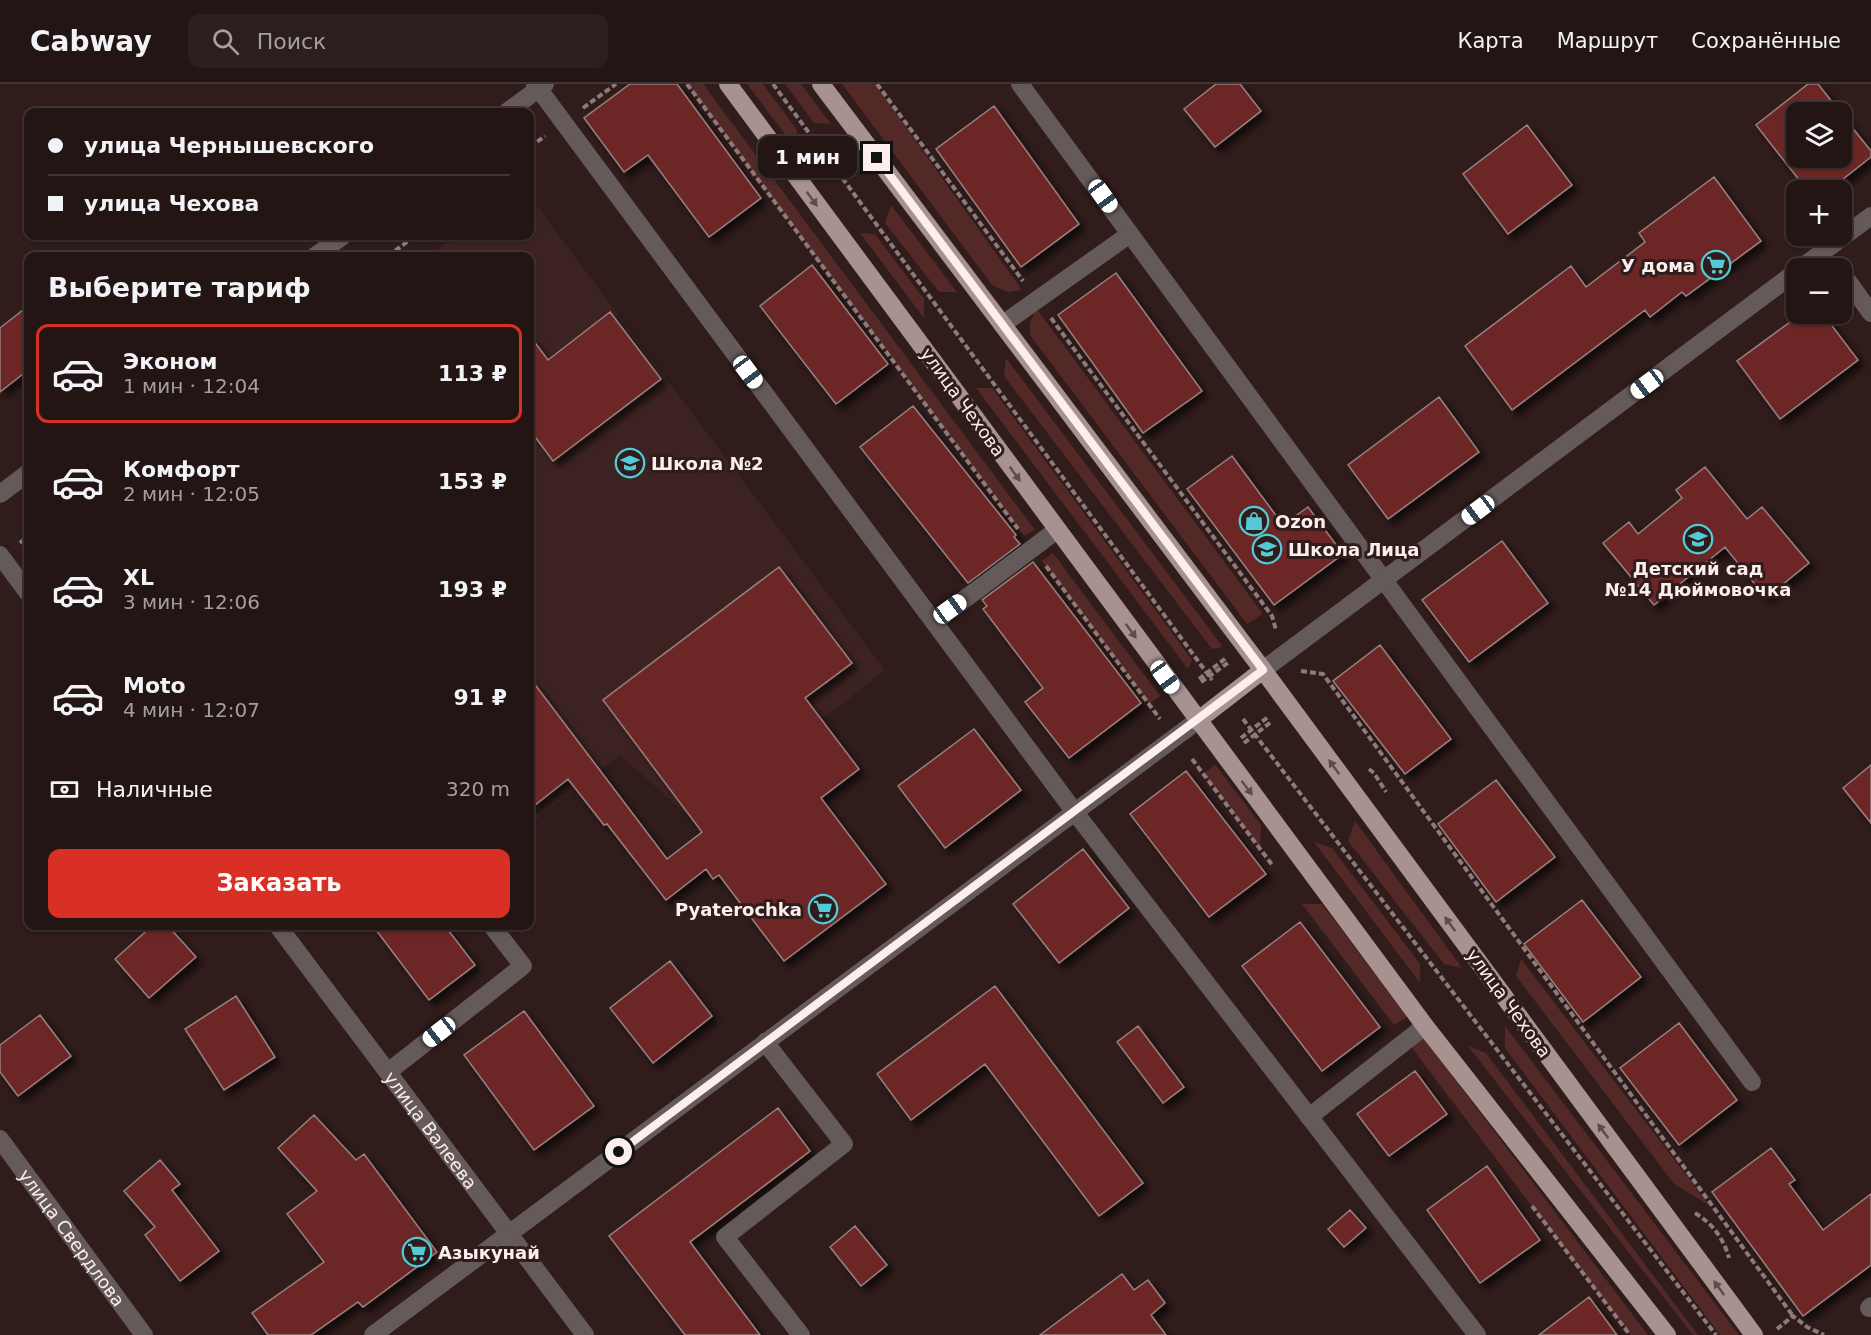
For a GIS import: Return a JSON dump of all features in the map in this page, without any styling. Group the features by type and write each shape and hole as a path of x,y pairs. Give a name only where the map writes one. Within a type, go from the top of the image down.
{"main road":[{"name":"улица Чехова","path":"728,84 1197,721 1425,1026 1667,1335"},
{"name":"улица Чехова","path":"821,84 1763,1334"},
{"path":"1197,721 1263,670"}],"street":[{"path":"1020,84 1752,1082"},
{"path":"512,108 539,86 1074,811 1477,1335"},
{"path":"1814,258 1871,216"},
{"path":"1003,324 1130,234"},
{"path":"321,252 337,240"},
{"path":"1825,250 1831,258"},
{"path":"1263,670 1786,280"},
{"path":"1852,287 1871,313"},
{"path":"0,494 24,476"},
{"path":"934,622 1057,530"},
{"path":"0,555 24,588"},
{"path":"373,1335 1197,721"},
{"name":"улица Валеева","path":"281,930 585,1335"},
{"path":"388,1072 523,966 495,930"},
{"path":"1309,1117 1425,1026"},
{"path":"765,1042 844,1144 725,1237 801,1335"},
{"name":"улица Свердлова","path":"0,1139 144,1335"}],"path":[{"path":"687,84 1161,721"},
{"path":"773,84 1214,682"},
{"path":"877,84 1272,616 1277,634"},
{"path":"393,252 410,240"},
{"path":"1198,682 1231,658"},
{"path":"1301,671 1323,674 1793,1316 1807,1327 1824,1335"},
{"path":"1253,732 1272,713"},
{"path":"1239,743 1276,717"},
{"path":"1243,719 1716,1335"},
{"path":"1763,1334 1793,1316"}],"shaded area":[{"path":"687,84 703,84 1035,530 1024,536"},
{"path":"747,84 763,84 797,130 796,149"},
{"path":"785,84 801,84 831,124 814,123"},
{"path":"842,84 875,84 1022,290 1008,292 992,285"},
{"name":"Школа №2","path":"534,202 885,670 694,821 620,755 534,821 534,252 434,252 451,240 534,240"},
{"path":"891,205 957,292 939,292 885,223"},
{"path":"860,233 875,234 924,299 924,318"},
{"path":"1036,308 1263,614 1247,624 1030,335 1030,323"},
{"path":"1006,358 1223,647 1212,649 1004,376"},
{"path":"976,388 992,388 1192,660 1188,669"},
{"path":"1053,553 1160,696 1149,704 1042,561"},
{"path":"1215,764 1261,825 1260,849 1204,774"},
{"path":"1355,821 1462,968 1444,964 1348,841"},
{"path":"1314,842 1332,848 1420,964 1420,983"},
{"path":"1302,904 1322,904 1407,1017 1394,1025"},
{"path":"1521,959 1709,1205 1674,1184 1516,976"},
{"path":"1505,1026 1739,1335 1720,1335 1505,1048"},
{"path":"1423,1037 1648,1335 1630,1335 1411,1047"},
{"path":"1468,1046 1486,1053 1698,1335 1693,1335"}],"building":[{"path":"630,84 677,84 761,198 709,237 648,155 624,172 584,118"},
{"path":"1216,84 1240,84 1261,111 1215,147 1184,109"},
{"path":"1808,84 1818,84 1832,102 1786,102 1786,163 1756,125"},
{"path":"994,106 1079,224 1021,267 936,149"},
{"path":"1527,125 1572,185 1508,234 1463,174"},
{"path":"1852,127 1871,151 1871,157 1842,180 1799,180 1790,168 1852,168"},
{"path":"1714,177 1761,241 1686,296 1682,292 1650,317 1645,310 1512,410 1465,346 1571,266 1586,287 1645,242 1639,233"},
{"path":"812,265 888,364 836,404 760,306"},
{"path":"1116,273 1202,391 1143,433 1058,315"},
{"path":"24,309 24,373 0,392 0,328"},
{"path":"610,312 661,379 553,461 534,435 534,341 548,360"},
{"path":"1787,324 1831,324 1858,360 1780,419 1737,361"},
{"path":"1439,397 1479,452 1388,519 1348,465"},
{"path":"913,406 1016,535 1014,537 1020,544 968,583 860,447"},
{"path":"1232,456 1283,525 1308,507 1343,554 1274,605 1187,489"},
{"name":"Детский сад №14 Дюймовочка","path":"1705,467 1747,519 1762,507 1809,563 1766,598 1725,547 1654,605 1603,543 1629,522 1638,534 1682,498 1676,490"},
{"path":"1502,541 1548,603 1469,662 1422,600"},
{"path":"1033,562 1141,703 1069,758 1025,702 1043,688 983,609 987,606 982,600"},
{"path":"779,567 852,663 805,698 859,769 821,798 886,884 784,961 719,875 713,879 706,869 666,900 607,824 604,825 568,779 534,806 534,683 667,859 702,832 603,700"},
{"path":"1380,645 1451,739 1405,774 1333,681"},
{"path":"974,729 1021,790 945,848 898,786"},
{"path":"1871,765 1871,823 1843,788"},
{"path":"1186,771 1266,874 1209,917 1130,814"},
{"path":"1496,780 1555,857 1496,902 1438,824"},
{"path":"1083,849 1129,908 1059,963 1013,904"},
{"path":"1582,900 1641,977 1583,1022 1524,944"},
{"path":"1300,922 1380,1027 1322,1071 1242,966"},
{"path":"148,930 172,930 196,957 149,998 115,959"},
{"path":"376,930 448,930 475,965 429,1000"},
{"path":"670,961 712,1016 653,1063 610,1008"},
{"path":"995,986 1143,1183 1099,1216 985,1064 911,1120 877,1074"},
{"path":"236,996 275,1057 224,1090 185,1029"},
{"path":"524,1011 594,1106 534,1150 464,1055"},
{"path":"40,1015 71,1056 18,1096 0,1072 0,1045"},
{"path":"1679,1023 1737,1100 1679,1145 1620,1068"},
{"path":"1138,1026 1184,1087 1163,1103 1117,1042"},
{"path":"1415,1071 1447,1114 1389,1156 1357,1114"},
{"path":"778,1108 810,1151 690,1242 760,1335 685,1335 609,1236"},
{"path":"314,1115 356,1160 364,1154 437,1252 363,1307 358,1302 311,1335 268,1335 252,1313 324,1262 287,1214 317,1191 278,1148"},
{"path":"1771,1148 1795,1180 1789,1184 1823,1230 1871,1194 1871,1265 1803,1316 1712,1192"},
{"path":"160,1160 180,1184 172,1190 219,1251 180,1281 145,1235 155,1227 124,1191"},
{"path":"1487,1166 1540,1240 1480,1283 1427,1210"},
{"path":"1350,1210 1366,1228 1344,1247 1328,1229"},
{"path":"855,1226 887,1265 861,1286 830,1247"},
{"path":"1122,1274 1134,1290 1148,1280 1165,1303 1151,1315 1166,1335 1040,1335"},
{"path":"1589,1297 1617,1335 1539,1335"}],"place":[{"name":"У дома","path":"1716,265"},
{"name":"Школа №2","path":"630,463"},
{"name":"Ozon","path":"1254,521"},
{"name":"Детский сад №14 Дюймовочка","path":"1698,539"},
{"name":"Школа Лица","path":"1267,549"},
{"name":"Pyaterochka","path":"823,909"},
{"name":"Азыкунай","path":"417,1252"}],"route":[{"path":"619,1152 1263,670 877,158"}]}
